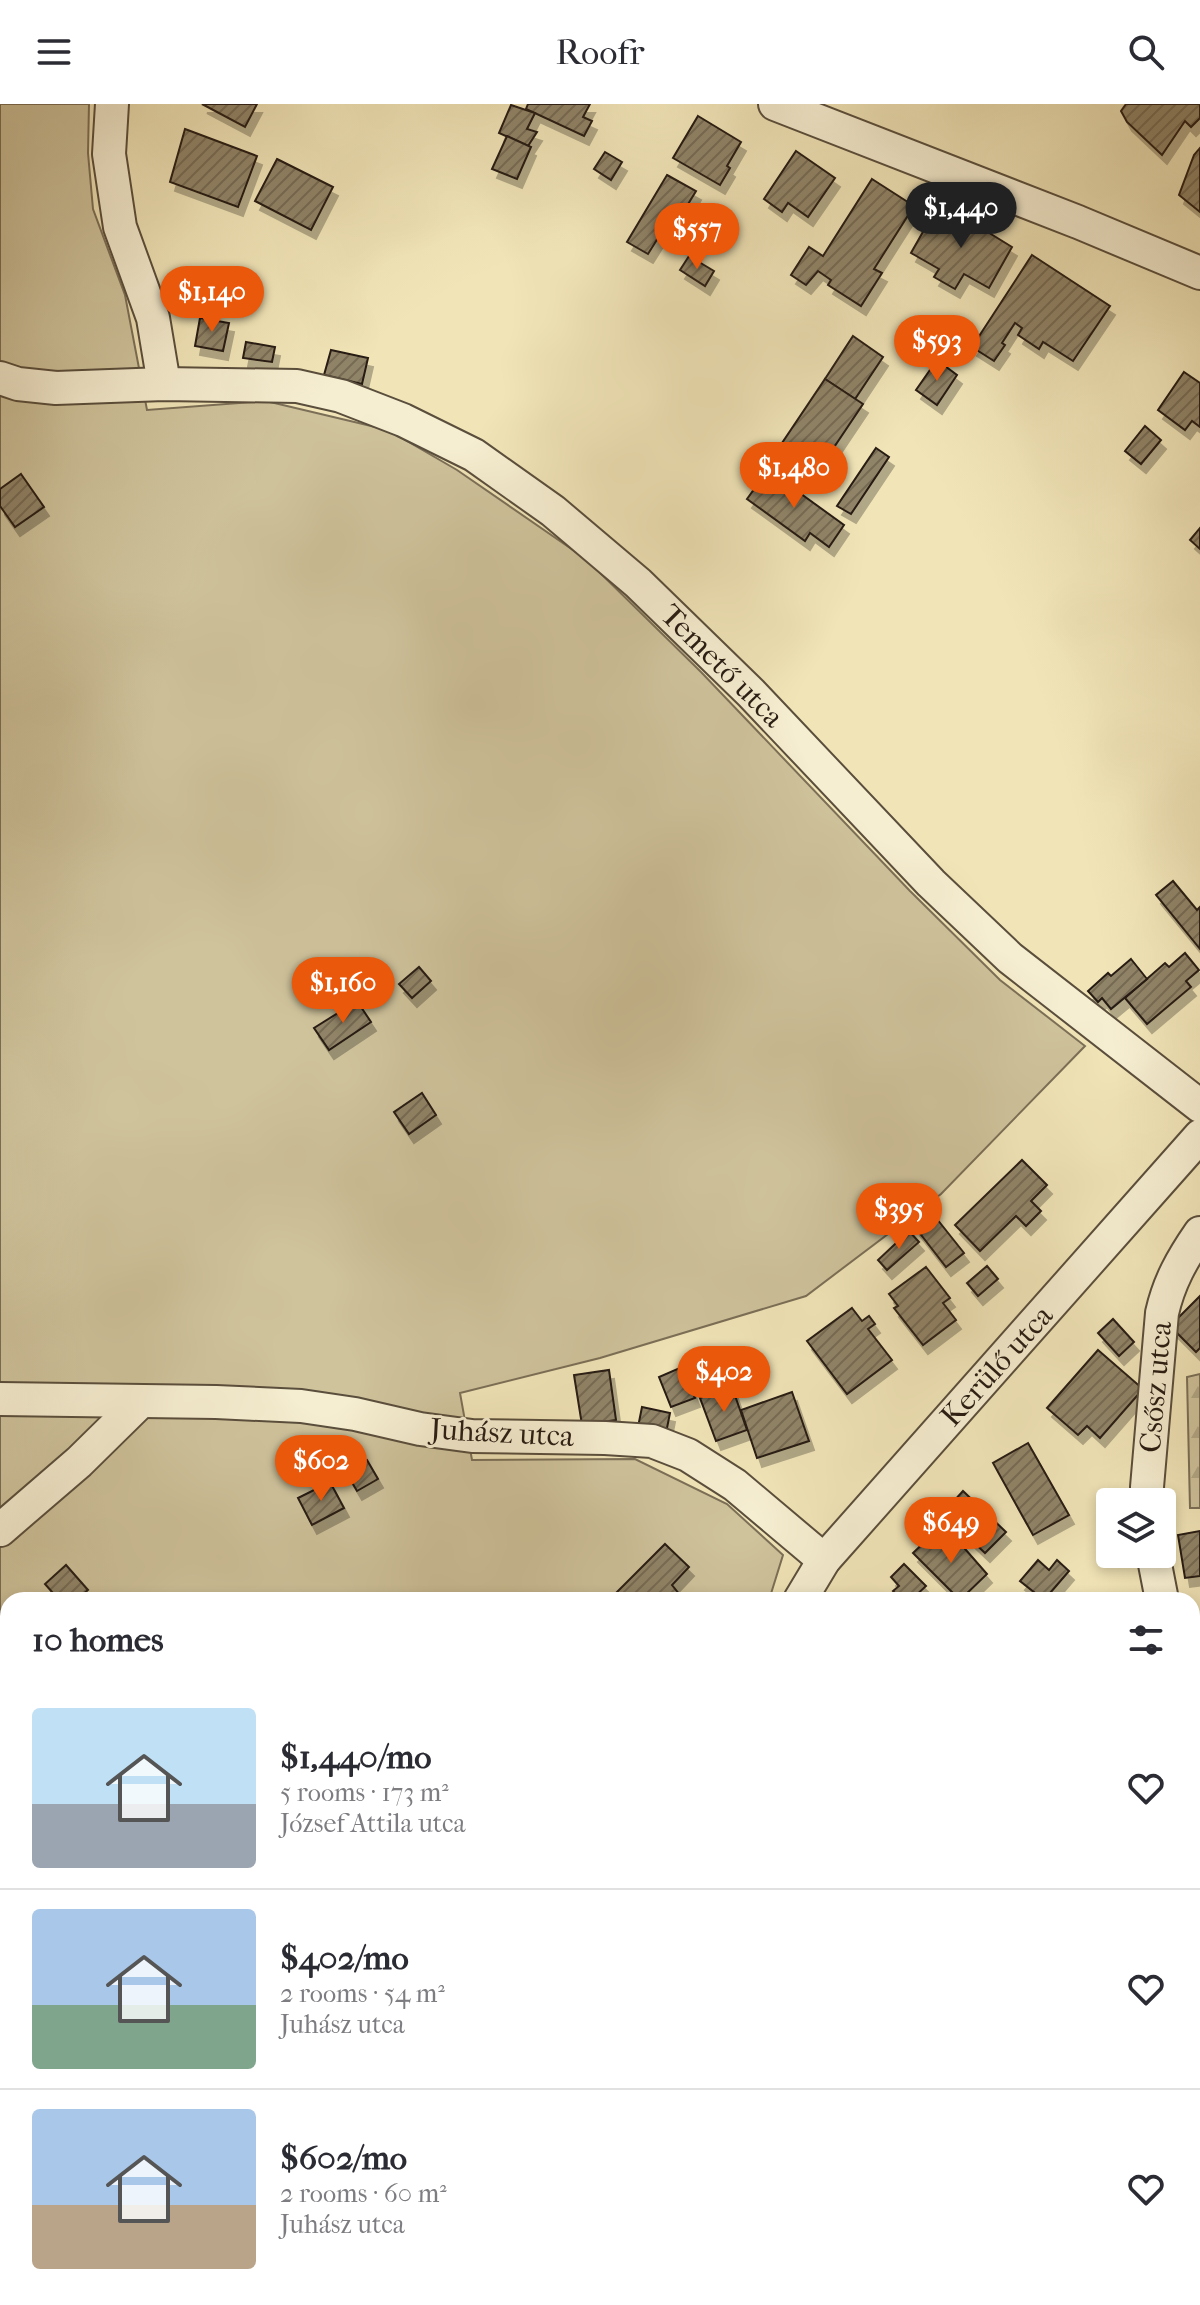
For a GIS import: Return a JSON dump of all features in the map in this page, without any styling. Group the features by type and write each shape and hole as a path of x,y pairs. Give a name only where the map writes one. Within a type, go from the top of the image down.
{"street":[{"path":"112,104 109,154 120,227 153,318 164,384"},
{"path":"775,104 1200,273"},
{"name":"Temető utca","path":"0,378 18,384 56,388 164,384 297,386 341,396 403,420 474,455 553,511 638,583 751,693 931,883 1010,958 1200,1106"},
{"name":"Kerülő utca","path":"805,1592 824,1560 1196,1147"},
{"name":"Csősz utca","path":"1147,1488 1162,1313 1168,1288 1200,1233"},
{"name":"Juhász utca","path":"0,1399 301,1406 472,1436 652,1441 688,1455 735,1485 824,1560"},
{"path":"0,1530 79,1462 140,1402"},
{"path":"1156,1568 1160,1592"}],"green space":[{"path":"0,104 89,104 88,153 93,209 125,295 147,410 266,401 388,430 457,470 586,559 701,672 910,891 1000,980 1085,1046 941,1194 806,1296 600,1358 460,1393 472,1460 635,1459 727,1504 783,1555 771,1592 0,1592"},
{"path":"1200,1374 1200,1508 1190,1508 1187,1377"}],"building":[{"path":"202,104 257,104 245,127"},
{"path":"528,104 590,104 583,117 592,121 584,136 526,109"},
{"path":"1126,104 1200,104 1200,118 1191,127 1185,121 1162,155 1127,122 1121,111"},
{"path":"511,105 535,113 527,129 537,132 528,146 499,133"},
{"path":"698,116 741,142 720,185 673,158"},
{"path":"185,129 257,156 238,207 170,182"},
{"path":"507,136 531,147 517,179 492,169"},
{"path":"1200,148 1200,212 1179,195 1194,155"},
{"path":"796,151 835,178 808,217 788,203 782,212 764,199"},
{"path":"605,152 622,162 611,180 594,169"},
{"path":"277,159 333,187 311,230 255,201"},
{"path":"667,175 696,191 665,242 658,238 648,254 627,242"},
{"path":"872,179 914,206 874,269 882,273 861,306 828,285 831,280 818,271 806,285 791,275 809,247 823,256"},
{"path":"937,207 958,219 960,215 1012,247 989,288 964,274 955,289 934,277 939,269 911,253"},
{"path":"1032,255 1110,306 1073,361 1043,342 1039,349 1018,335 1022,328 1015,323 994,361 972,347"},
{"path":"689,256 714,271 705,286 680,270"},
{"path":"200,318 229,323 223,351 195,346"},
{"path":"853,336 883,357 855,399 825,379"},
{"path":"246,342 275,347 272,362 243,358"},
{"path":"331,350 368,358 362,384 324,375"},
{"path":"937,360 957,375 937,405 916,390"},
{"path":"1184,372 1200,383 1200,427 1192,421 1185,430 1158,410"},
{"path":"825,379 863,404 816,474 778,449"},
{"path":"1145,426 1161,440 1141,464 1125,451"},
{"path":"876,448 889,457 851,514 837,506"},
{"path":"768,470 844,525 829,547 810,533 805,541 747,499"},
{"path":"21,474 44,507 15,527 0,506 0,489"},
{"path":"1200,528 1200,549 1190,540"},
{"path":"1173,881 1197,910 1200,907 1200,949 1156,895"},
{"path":"1185,953 1199,970 1186,981 1191,987 1147,1024 1125,998 1165,963 1169,967"},
{"path":"1131,959 1147,979 1111,1009 1102,998 1098,1002 1088,991 1108,973 1111,976"},
{"path":"419,967 431,981 412,998 399,984"},
{"path":"357,1001 371,1022 329,1050 314,1028"},
{"path":"422,1093 436,1115 409,1134 394,1112"},
{"path":"1022,1160 1047,1185 1031,1201 1041,1211 1026,1226 1016,1216 980,1251 955,1225"},
{"path":"933,1214 964,1253 946,1267 915,1227"},
{"path":"909,1231 919,1242 887,1270 878,1260"},
{"path":"987,1266 998,1279 978,1296 967,1283"},
{"path":"926,1267 950,1298 943,1303 956,1320 923,1345 894,1308 898,1306 889,1294"},
{"path":"1200,1296 1200,1348 1196,1352 1170,1326"},
{"path":"852,1308 862,1321 869,1316 875,1324 868,1329 892,1360 847,1394 807,1341"},
{"path":"1113,1319 1134,1342 1119,1356 1098,1333"},
{"path":"1098,1350 1143,1389 1100,1438 1087,1426 1078,1435 1047,1408"},
{"path":"682,1367 695,1398 671,1407 659,1377"},
{"path":"609,1370 616,1420 582,1425 574,1375"},
{"path":"732,1387 747,1430 716,1441 700,1398"},
{"path":"792,1392 809,1441 757,1458 741,1410"},
{"path":"642,1407 670,1413 665,1438 637,1432"},
{"path":"1028,1443 1069,1515 1033,1535 993,1463"},
{"path":"367,1460 378,1479 357,1491 346,1472"},
{"path":"330,1482 344,1508 312,1525 298,1498"},
{"path":"963,1491 1006,1532 985,1553 943,1513"},
{"path":"1200,1531 1200,1576 1185,1578 1178,1535"},
{"path":"935,1532 952,1549 959,1542 987,1574 968,1592 952,1592 913,1553"},
{"path":"665,1544 689,1567 672,1585 678,1592 617,1592"},
{"path":"1038,1560 1049,1570 1057,1560 1069,1571 1051,1592 1034,1592 1020,1581"},
{"path":"904,1564 926,1586 920,1592 894,1592 899,1586 891,1577"},
{"path":"66,1565 88,1590 52,1592 45,1584"}]}
